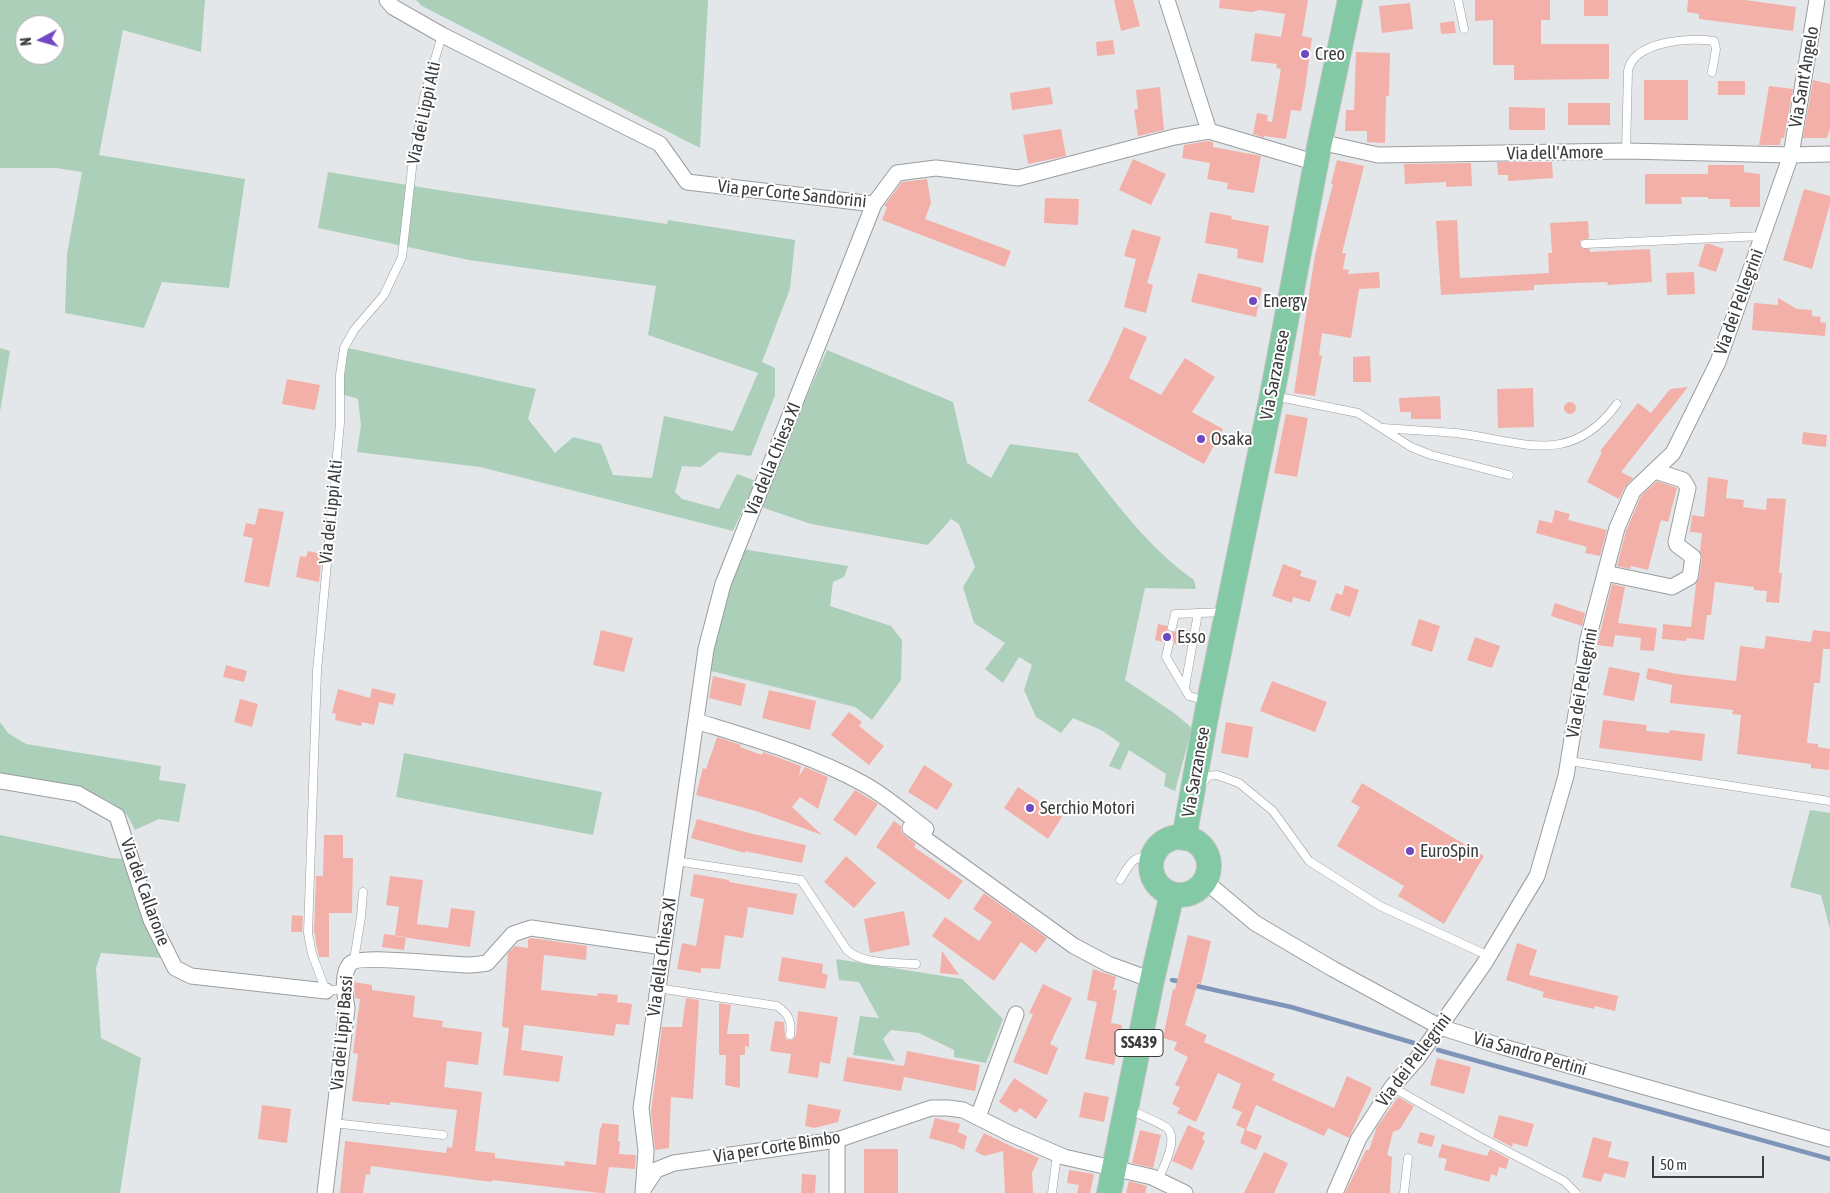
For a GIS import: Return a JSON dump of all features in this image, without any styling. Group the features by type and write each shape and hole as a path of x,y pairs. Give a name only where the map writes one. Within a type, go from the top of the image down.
{"main road":[{"name":"Via Sarzanese","path":"1153,856 1165,842 1174,838 1185,829 1350,0"},
{"name":"Via Sarzanese","path":"1185,829 1206,854 1209,863 1205,881"},
{"path":"1153,856 1151,866 1157,884 1172,894 1182,895 1191,893 1205,881"},
{"name":"SS439","path":"1109,1193 1152,980 1172,894"}],"street":[{"name":"Via per Corte Sandorini","path":"387,0 393,6 442,35 660,144 687,182 874,204 897,172 936,168 1018,178 1174,137 1210,131 1319,152"},
{"path":"1167,0 1210,131"},
{"name":"Via Sant'Angelo","path":"1791,155 1817,0"},
{"name":"Via dell'Amore","path":"1319,152 1378,155 1626,151 1791,155 1830,154"},
{"name":"Via dei Pellegrini","path":"1335,1193 1359,1138 1392,1087 1417,1059 1440,1027 1488,956 1537,876 1566,776 1588,639 1617,528 1634,491 1673,453 1718,362 1791,155"},
{"name":"Via della Chiesa XI","path":"643,1190 646,1151 642,1108 657,988 706,649 723,584 874,204"},
{"path":"1605,573 1672,587 1690,577 1693,557 1677,545 1676,542 1688,488 1683,480 1655,471"},
{"path":"696,721 806,756 866,785 930,832"},
{"name":"Via del Callarone","path":"0,781 78,794 117,816 151,920 175,968 191,976 326,991"},
{"path":"910,828 1074,946 1108,964 1152,980"},
{"name":"Via Sandro Pertini","path":"1205,881 1255,923 1333,969 1440,1027 1500,1046 1830,1139"},
{"name":"Via dei Lippi Bassi","path":"325,1193 347,1008 343,989 349,965 354,960 470,965 487,963 513,934 531,928 663,947"},
{"path":"978,1117 1016,1014"},
{"name":"Via per Corte Bimbo","path":"643,1190 656,1170 674,1163 837,1140 931,1108 963,1110 1064,1157 1114,1167"},
{"path":"837,1140 837,1193"},
{"path":"1114,1167 1158,1180 1185,1193"}],"lane":[{"path":"1458,0 1464,29"},
{"name":"Via dei Lippi Alti","path":"326,991 312,954 308,933 309,878 317,671 340,422 340,375 344,348 354,330 384,295 402,257 412,168 424,97 442,35"},
{"path":"1626,151 1628,71 1629,64 1635,57 1668,42 1702,39 1714,41 1716,50 1712,72"},
{"path":"1585,244 1762,236"},
{"path":"1272,395 1358,413 1411,447 1431,455 1508,476"},
{"path":"1381,428 1456,433 1549,447 1576,440 1592,431 1605,420 1617,404"},
{"path":"1172,627 1175,614 1227,612"},
{"path":"1185,687 1198,613"},
{"path":"1169,643 1166,657 1189,696 1209,701"},
{"path":"1569,761 1830,801"},
{"path":"1185,829 1198,791 1208,776 1217,775 1240,783 1273,811 1309,861 1380,906 1488,956"},
{"path":"1120,880 1132,860 1140,856 1153,856"},
{"path":"676,860 800,880 847,950 854,956 865,959 916,964"},
{"path":"354,960 361,917 362,892"},
{"path":"657,988 776,1006 787,1014 791,1020 790,1035"},
{"path":"326,991 343,989"},
{"path":"1392,1087 1480,1137 1564,1181 1576,1193"},
{"path":"1126,1108 1167,1128 1171,1135 1171,1147 1158,1180"},
{"path":"333,1123 443,1135"},
{"path":"1052,1193 1057,1154"},
{"path":"1404,1193 1408,1158"}],"green space":[{"path":"0,0 205,0 201,52 123,30 99,155 245,179 229,288 162,282 144,328 65,313 67,254 82,172 56,168 0,168"},
{"path":"416,0 708,0 700,148 422,6"},
{"path":"328,172 667,224 668,220 795,240 790,289 762,362 775,368 775,395 751,456 719,452 701,467 682,466 675,492 682,499 719,509 737,474 756,481 733,531 480,467 357,452 361,425 358,399 342,394 348,348 536,389 528,419 555,453 573,437 601,444 613,475 652,478 664,416 733,431 758,373 648,335 656,286 469,260 318,228"},
{"path":"0,348 10,351 0,412"},
{"path":"827,350 953,402 967,463 991,478 1010,444 1077,453 1145,537 1194,580 1196,589 1145,588 1125,680 1174,713 1192,728 1175,791 1164,786 1166,774 1129,750 1120,770 1109,766 1120,743 1101,730 1073,718 1061,733 1036,717 1024,690 1032,665 1019,657 1003,683 985,669 1005,643 974,623 963,587 975,567 959,524 951,519 928,545 811,524 760,505"},
{"path":"742,549 848,566 844,577 833,582 830,606 891,626 902,640 901,680 872,720 855,707 707,670 726,586"},
{"path":"0,722 8,733 26,744 161,766 159,780 186,784 179,822 159,819 135,830 125,813 99,796 66,785 0,773"},
{"path":"404,753 602,792 593,835 396,797"},
{"path":"1810,810 1830,813 1830,929 1821,895 1790,887"},
{"path":"0,835 124,859 146,926 162,958 101,953 96,968 101,1038 141,1058 120,1193 0,1193"},
{"path":"836,959 962,979 1003,1019 986,1063 954,1057 954,1050 919,1033 891,1030 883,1039 895,1061 853,1055 860,1016 879,1018 859,982 839,980"}],"building":[{"path":"1114,0 1133,0 1140,26 1121,31"},
{"path":"1220,0 1308,0 1302,36 1312,38 1305,89 1301,111 1291,110 1286,139 1264,136 1264,138 1253,134 1257,113 1268,115 1267,121 1272,122 1281,69 1276,68 1277,64 1251,61 1255,33 1281,37 1285,14 1260,10 1252,12 1219,8"},
{"path":"1475,0 1550,0 1550,20 1541,20 1541,44 1609,44 1609,79 1514,80 1514,65 1493,65 1493,20 1475,21"},
{"path":"1584,0 1608,0 1608,16 1584,16"},
{"path":"1688,0 1745,0 1796,7 1793,31 1699,19 1699,14 1687,12"},
{"path":"1410,3 1413,29 1382,33 1379,6"},
{"path":"1454,21 1456,33 1441,34 1440,23"},
{"path":"1113,40 1115,54 1097,56 1096,42"},
{"path":"1356,52 1390,53 1389,96 1386,96 1385,143 1367,142 1367,131 1345,131 1346,110 1354,110"},
{"path":"1644,80 1688,80 1688,120 1644,120"},
{"path":"1813,80 1830,84 1830,128 1827,138 1803,138"},
{"path":"1718,81 1745,81 1745,95 1718,95"},
{"path":"1769,86 1793,89 1784,138 1781,138 1780,145 1759,145"},
{"path":"1050,87 1053,104 1012,110 1010,93"},
{"path":"1160,87 1164,130 1138,136 1134,110 1138,109 1136,90"},
{"path":"1568,103 1610,103 1610,125 1568,125"},
{"path":"1509,107 1545,108 1545,130 1509,130"},
{"path":"1061,129 1066,156 1028,164 1023,135"},
{"path":"1208,141 1213,142 1213,147 1261,156 1254,193 1227,189 1228,183 1207,179 1210,163 1182,158 1184,145"},
{"path":"1133,159 1166,174 1151,205 1119,190"},
{"path":"1337,160 1364,166 1342,253 1346,253 1343,269 1349,270 1348,274 1379,272 1380,288 1359,289 1351,338 1322,333 1319,355 1322,356 1315,396 1294,393 1315,255 1333,184 1331,184"},
{"path":"1497,162 1552,162 1553,178 1508,181 1508,175 1498,175"},
{"path":"1471,163 1472,186 1446,187 1446,182 1405,184 1404,164"},
{"path":"1708,165 1744,165 1744,172 1760,174 1760,207 1730,207 1730,199 1708,199 1708,197 1681,197 1682,204 1645,204 1645,174 1708,174"},
{"path":"927,179 931,203 925,219 1011,251 1005,267 882,220 887,207 884,206 902,182"},
{"path":"1804,189 1830,196 1830,204 1812,269 1783,260"},
{"path":"1045,198 1079,199 1078,225 1044,223"},
{"path":"1210,212 1232,216 1231,219 1269,226 1263,263 1237,258 1238,249 1205,243"},
{"path":"1457,220 1460,278 1549,273 1548,253 1552,253 1550,223 1588,221 1589,238 1580,241 1581,247 1590,249 1590,252 1650,249 1652,282 1608,285 1607,282 1534,285 1534,290 1441,295 1436,221"},
{"path":"1132,229 1161,237 1147,283 1153,285 1146,313 1124,307 1136,259 1124,256"},
{"path":"1705,244 1724,249 1716,272 1698,266"},
{"path":"1694,272 1695,294 1667,295 1666,273"},
{"path":"1198,273 1262,288 1256,317 1191,302"},
{"path":"1778,298 1797,309 1812,310 1812,316 1821,317 1820,322 1826,323 1825,336 1752,330 1754,303 1778,305"},
{"path":"1124,327 1147,337 1129,378 1161,395 1185,358 1215,377 1192,412 1223,429 1204,464 1088,401"},
{"path":"1370,356 1371,382 1353,382 1353,357"},
{"path":"287,379 320,385 315,410 282,404"},
{"path":"1688,387 1621,472 1633,478 1625,487 1619,499 1587,482 1602,452 1600,451 1638,403 1651,413 1670,389"},
{"path":"1533,388 1534,427 1498,428 1497,389"},
{"path":"1440,396 1441,419 1411,419 1411,412 1400,412 1399,398"},
{"path":"1568,402 1572,402 1576,408 1572,414 1568,414 1564,410 1564,406"},
{"path":"1286,414 1308,418 1297,477 1274,473"},
{"path":"1803,432 1827,435 1826,447 1802,444"},
{"path":"1708,477 1728,480 1726,498 1744,500 1743,507 1766,510 1767,498 1786,499 1779,573 1782,573 1779,603 1766,602 1767,591 1754,590 1754,587 1715,582 1711,615 1707,615 1704,640 1687,638 1686,641 1662,639 1663,624 1691,627 1696,584 1699,578 1702,558 1700,551 1702,533 1690,532 1692,515 1704,517"},
{"path":"1657,481 1677,488 1668,522 1661,520 1648,570 1631,566 1630,569 1617,566 1626,531 1641,496"},
{"path":"259,508 284,512 269,587 244,582 253,538 243,536 246,523 255,525"},
{"path":"1555,510 1570,514 1568,520 1607,530 1600,556 1585,553 1587,547 1536,533 1539,520 1552,523"},
{"path":"308,551 322,554 319,582 296,577 300,556 306,557"},
{"path":"1283,564 1302,571 1300,576 1317,581 1310,602 1293,597 1292,603 1272,596"},
{"path":"1612,584 1625,587 1618,623 1657,628 1654,651 1640,650 1641,638 1615,635 1613,647 1597,645"},
{"path":"1345,585 1359,590 1350,617 1330,610 1336,593 1342,595"},
{"path":"1555,603 1585,613 1582,626 1551,616"},
{"path":"1419,619 1440,626 1432,652 1411,645"},
{"path":"1158,624 1167,626 1168,631 1171,633 1178,628 1188,630 1185,646 1175,644 1170,637 1163,642 1155,640"},
{"path":"601,630 633,638 624,672 593,665"},
{"path":"1813,630 1830,632 1830,649 1823,649 1820,683 1814,683 1807,743 1818,744 1818,747 1830,749 1829,770 1811,768 1811,764 1737,754 1741,715 1732,714 1733,710 1670,703 1672,685 1646,679 1648,668 1677,674 1736,681 1740,646 1764,649 1766,636 1811,642"},
{"path":"1475,637 1500,646 1492,668 1467,660"},
{"path":"226,665 247,671 244,682 223,677"},
{"path":"1609,667 1640,673 1634,701 1603,695"},
{"path":"713,676 746,684 741,706 709,698"},
{"path":"1272,681 1327,702 1315,732 1260,711"},
{"path":"372,688 396,694 393,705 379,702 374,725 362,722 361,726 335,720 336,714 332,713 338,689 370,698"},
{"path":"769,690 816,701 810,730 762,718"},
{"path":"240,699 258,704 252,727 234,722"},
{"path":"849,712 862,722 859,726 884,746 869,765 831,735"},
{"path":"1603,720 1647,725 1646,731 1669,733 1670,730 1705,734 1702,761 1599,748"},
{"path":"1226,722 1253,727 1248,758 1221,753"},
{"path":"717,737 762,755 763,752 801,766 799,776 805,767 828,777 818,809 800,797 792,807 822,835 756,811 696,795 703,768 706,769"},
{"path":"924,765 953,784 937,810 908,792"},
{"name":"EuroSpin","path":"1362,783 1484,856 1444,924 1398,896 1404,886 1337,846 1360,807 1351,802"},
{"path":"1018,787 1062,817 1048,839 1004,808"},
{"path":"855,790 878,804 856,836 833,820"},
{"path":"697,819 753,834 806,845 802,863 745,851 745,853 691,838"},
{"path":"894,821 901,826 901,831 904,835 916,844 914,847 963,881 949,900 876,847"},
{"path":"324,835 343,835 343,858 353,858 352,913 329,913 329,957 319,957 314,933 316,876 323,876"},
{"path":"846,856 876,883 854,908 824,882"},
{"path":"694,874 797,894 793,915 748,907 743,938 725,935 720,969 701,968 701,973 677,969 682,943 696,946 704,899 690,896"},
{"path":"390,876 423,880 417,924 448,928 451,908 475,911 470,947 395,936 399,907 386,905"},
{"path":"984,893 1047,938 1036,953 1021,942 994,981 932,936 945,917 979,941 992,922 973,909"},
{"path":"904,911 910,945 870,953 864,919"},
{"path":"292,915 303,916 302,932 291,932"},
{"path":"384,934 406,937 404,950 382,947"},
{"path":"1188,935 1211,941 1201,984 1198,983 1185,1025 1207,1035 1204,1042 1275,1074 1272,1080 1334,1108 1347,1076 1372,1088 1349,1138 1328,1128 1324,1136 1256,1105 1246,1130 1262,1136 1256,1150 1240,1143 1245,1129 1236,1125 1242,1112 1232,1108 1241,1084 1218,1073 1196,1122 1177,1113 1180,1108 1172,1104 1180,1087 1175,1085 1188,1057 1174,1050 1177,1042 1163,1038 1173,989 1175,990"},
{"path":"528,939 587,946 586,960 544,955 541,990 597,996 598,993 618,995 617,1002 632,1004 629,1025 616,1024 614,1036 524,1025 521,1050 563,1056 559,1082 503,1075 509,1028 502,1027 508,953 515,946 528,948"},
{"path":"1517,943 1537,950 1529,975 1618,996 1615,1011 1595,1006 1594,1009 1542,997 1544,992 1506,980"},
{"path":"942,951 959,975 940,973"},
{"path":"782,957 823,964 822,973 828,975 825,989 778,981"},
{"path":"1093,969 1116,977 1113,990 1117,990 1111,1023 1122,1025 1114,1065 1085,1059 1097,1002 1087,1000"},
{"path":"354,982 372,985 372,990 415,996 413,1017 443,1021 442,1027 482,1032 478,1065 447,1061 444,1087 482,1092 475,1151 495,1153 495,1158 564,1166 565,1161 596,1165 602,1123 619,1125 619,1154 636,1155 635,1169 609,1167 605,1193 601,1193 492,1180 492,1182 371,1166 370,1175 366,1174 363,1193 340,1193 345,1141 446,1153 447,1147 452,1148 457,1110 390,1102 390,1105 352,1101 358,1054 353,1053 360,999 355,998"},
{"path":"1043,984 1072,998 1050,1044 1058,1048 1047,1075 1013,1062 1033,1014 1029,1013"},
{"path":"686,998 699,1000 693,1099 671,1097 669,1148 655,1150 651,1112 662,1027 682,1027"},
{"path":"719,1003 731,1005 727,1034 749,1034 749,1047 745,1046 745,1055 740,1055 740,1088 725,1085 726,1055 719,1055"},
{"path":"798,1011 838,1017 830,1064 820,1062 818,1078 788,1073 791,1054 770,1051 775,1021 784,1022 785,1037 787,1040 792,1040 796,1036"},
{"path":"907,1051 980,1065 975,1091 904,1077 901,1091 843,1081 847,1057 904,1066"},
{"path":"1437,1058 1471,1067 1464,1094 1430,1085"},
{"path":"1014,1078 1048,1100 1036,1119 1020,1108 1016,1113 999,1102"},
{"path":"1084,1092 1109,1097 1104,1122 1079,1117"},
{"path":"1398,1097 1414,1106 1400,1129 1393,1132 1387,1155 1392,1157 1390,1193 1345,1193 1366,1150 1369,1150 1377,1127"},
{"path":"808,1104 841,1110 838,1122 814,1128 805,1126"},
{"path":"262,1105 291,1109 287,1143 258,1139"},
{"path":"1499,1115 1534,1124 1527,1147 1513,1143 1512,1147 1493,1137"},
{"path":"935,1118 960,1124 958,1132 967,1136 964,1150 929,1138"},
{"path":"1188,1125 1205,1133 1202,1139 1205,1141 1192,1170 1172,1161"},
{"path":"1140,1130 1161,1135 1153,1168 1132,1163"},
{"path":"1420,1132 1435,1136 1432,1147 1417,1143"},
{"path":"984,1133 1039,1158 1032,1173 1033,1193 1005,1193 1003,1151 984,1156 975,1151"},
{"path":"1593,1137 1612,1142 1608,1157 1629,1162 1625,1178 1604,1173 1601,1182 1582,1177"},
{"path":"1442,1144 1487,1156 1490,1149 1509,1159 1506,1169 1499,1167 1497,1176 1491,1174 1489,1182 1444,1170 1447,1159 1438,1157"},
{"path":"864,1149 898,1149 898,1193 864,1193"},
{"path":"1264,1152 1288,1163 1274,1193 1244,1193"},
{"path":"1069,1170 1094,1174 1090,1193 1077,1193 1079,1185 1067,1183"},
{"path":"802,1174 816,1175 815,1193 801,1193"},
{"path":"1129,1181 1147,1186 1145,1193 1126,1193"}],"waterway":[{"path":"1172,980 1182,982"},
{"path":"1192,985 1291,1007 1414,1043"},
{"path":"1438,1050 1830,1159"}],"place":[{"name":"Creo","path":"1305,54"},
{"name":"Energy","path":"1253,301"},
{"name":"Osaka","path":"1201,439"},
{"name":"Esso","path":"1167,637"},
{"name":"Serchio Motori","path":"1030,808"},
{"name":"EuroSpin","path":"1410,851"}]}
